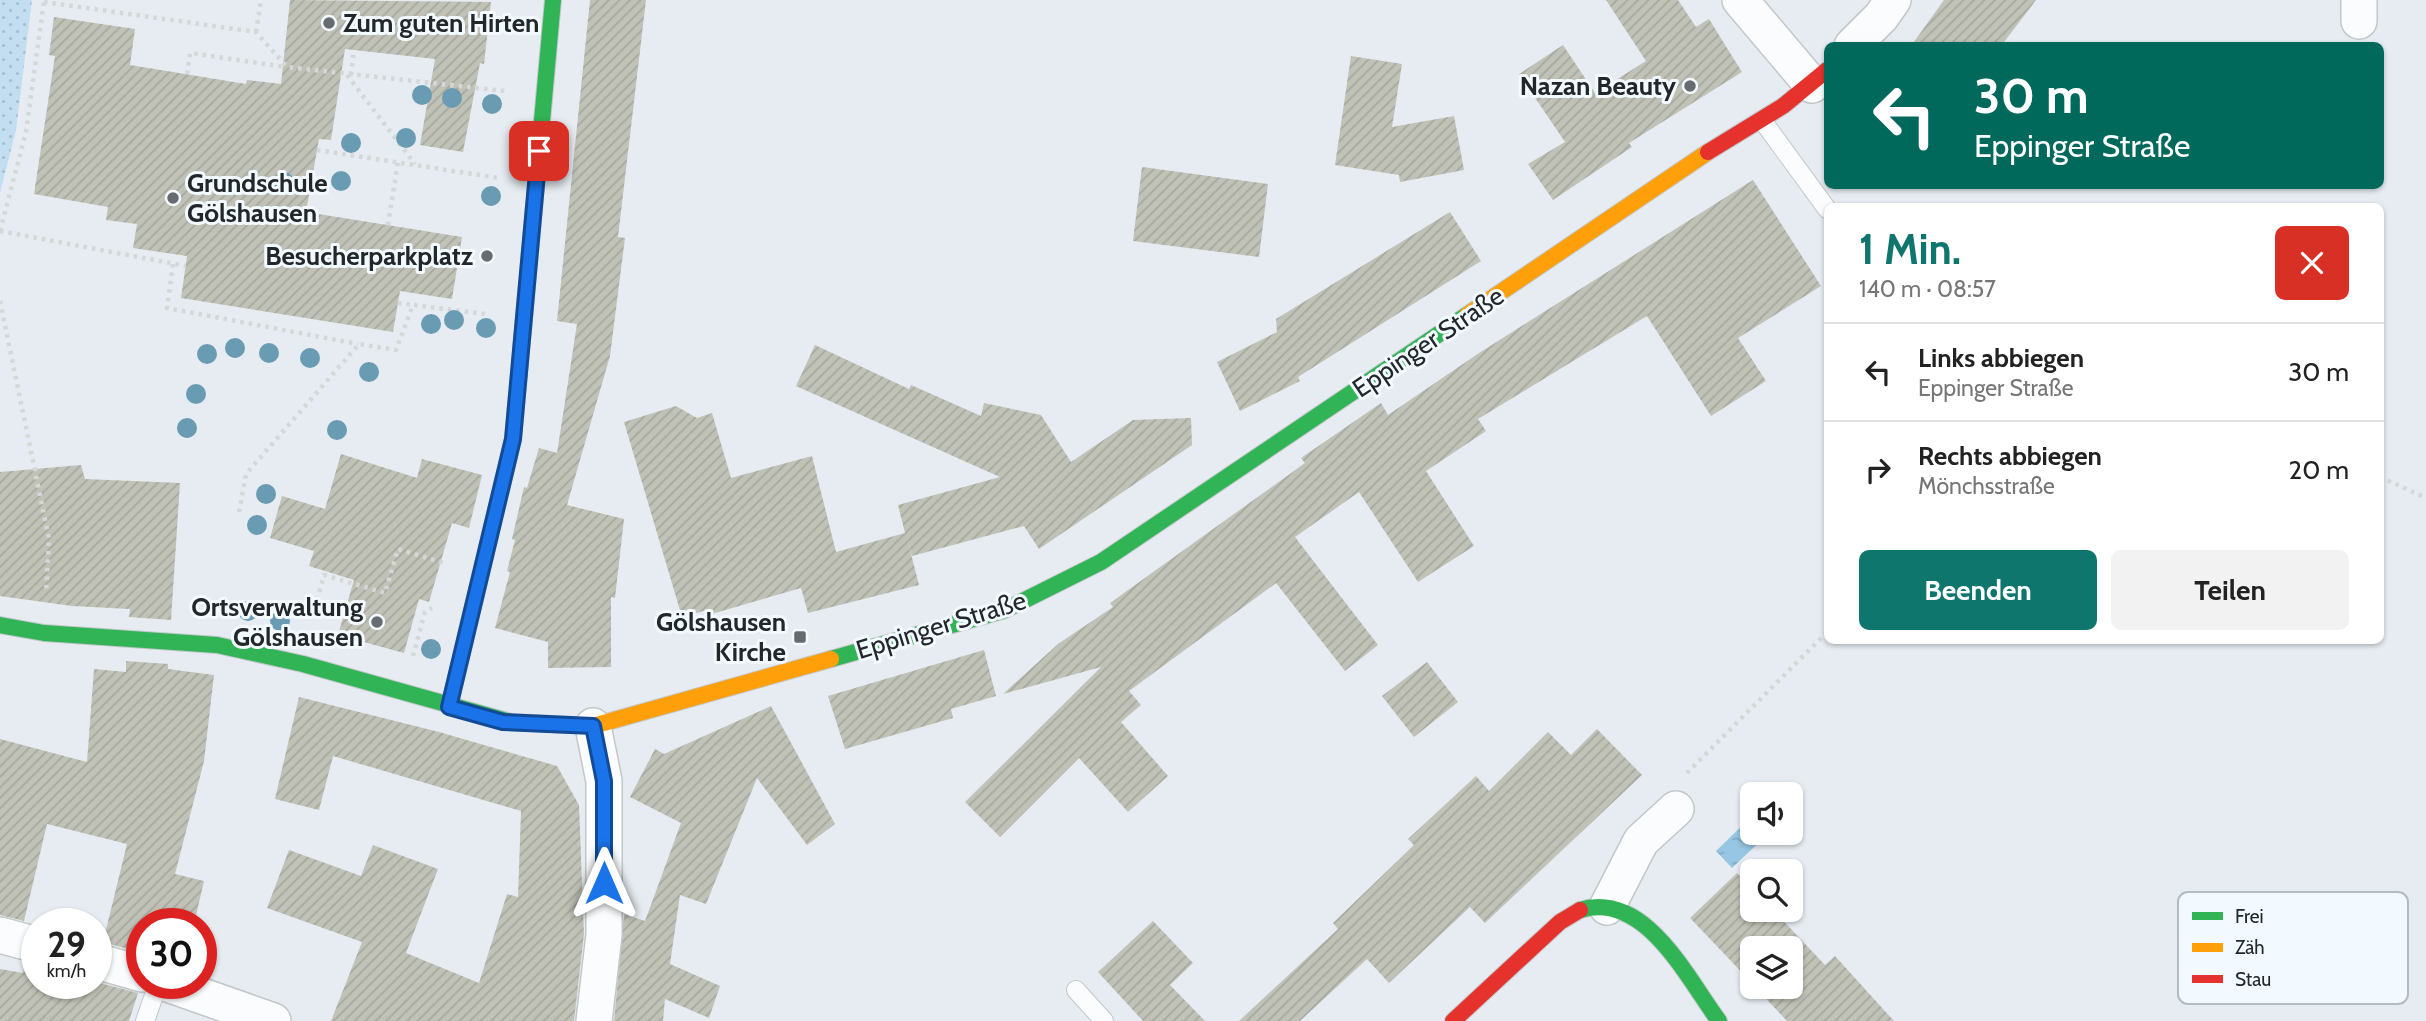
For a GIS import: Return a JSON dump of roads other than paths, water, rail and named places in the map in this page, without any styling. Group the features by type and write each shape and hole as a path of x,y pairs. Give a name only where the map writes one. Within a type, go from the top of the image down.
{"street":[{"path":"449,707 513,439 553,0"},
{"path":"1740,0 1820,77"},
{"path":"1856,42 1881,17 1892,0"},
{"name":"Eppinger Straße","path":"0,625 44,632 217,645 303,664 503,722 593,726 1005,610 1101,562 1734,135 1762,120 1820,77"},
{"path":"593,726 604,794 604,935 594,1021"},
{"path":"1607,907 1641,841 1679,794"},
{"path":"1453,1021 1560,922 1583,909 1607,907 1626,912 1649,926 1719,1021"},
{"path":"0,935 21,941"},
{"path":"211,999 273,1021"}],"lane":[{"path":"1762,120 1824,205"},
{"path":"1076,990 1104,1021"},
{"path":"145,1021 153,999"}],"water":[{"path":"1740,828 1740,845 1756,845 1732,868 1716,851"}],"place":[{"name":"Zum guten Hirten","path":"329,23"},
{"name":"Nazan Beauty","path":"1690,86"},
{"name":"Grundschule Gölshausen","path":"173,198"},
{"name":"Besucherparkplatz","path":"487,256"},
{"name":"Ortsverwaltung Gölshausen","path":"377,622"},
{"name":"Gölshausen Kirche","path":"800,637"}]}
